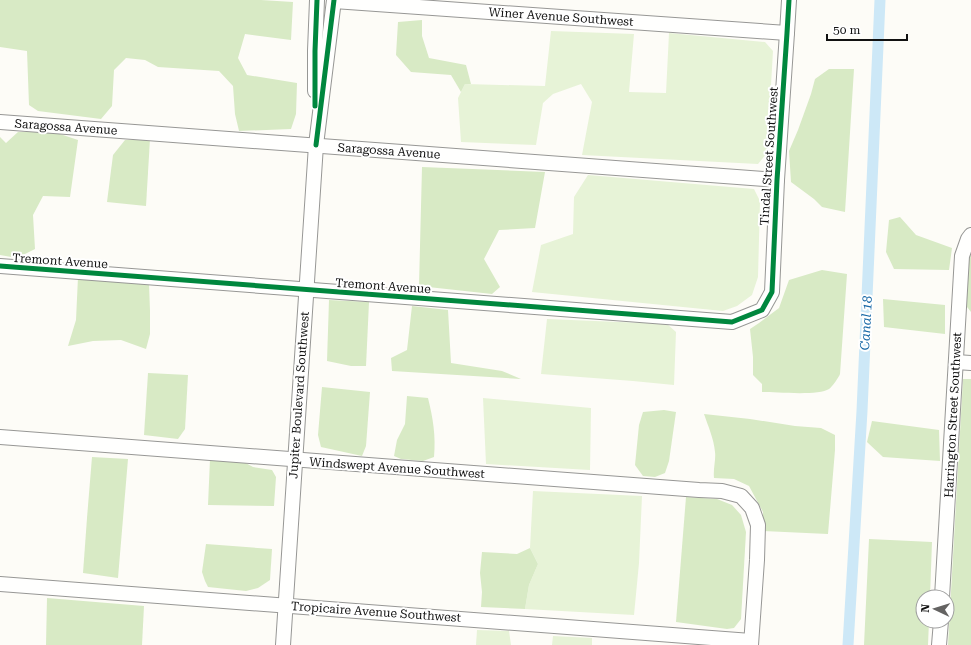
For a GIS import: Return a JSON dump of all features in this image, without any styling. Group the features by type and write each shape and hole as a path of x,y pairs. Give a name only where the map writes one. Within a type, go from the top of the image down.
{"street":[{"name":"Jupiter Boulevard Southwest","path":"316,146 315,50 317,0"},
{"name":"Tindal Street Southwest","path":"762,310 772,292 777,180 789,0"},
{"name":"Jupiter Boulevard Southwest","path":"283,645 294,460 316,146 334,1"},
{"name":"Winer Avenue Southwest","path":"334,1 787,33"},
{"name":"Saragossa Avenue","path":"0,122 777,180"},
{"name":"Harrington Street Southwest","path":"942,589 962,256 968,238 971,235"},
{"name":"Tremont Avenue","path":"0,266 732,322 762,310"},
{"path":"956,362 971,363"},
{"name":"Windswept Avenue Southwest","path":"0,437 692,490 722,491 741,496 752,508 758,525 751,643"},
{"name":"Tropicaire Avenue Southwest","path":"0,584 286,605 751,643"},
{"path":"939,645 940,629"}],"green space":[{"path":"0,0 261,0 293,2 291,40 245,34 238,58 247,75 297,83 296,114 291,129 239,131 235,114 233,86 219,71 158,67 145,60 126,58 114,70 112,106 101,119 38,111 29,105 27,51 0,47"},
{"path":"422,20 422,36 429,58 466,65 471,84 465,84 461,92 451,75 411,72 396,55 398,22"},
{"path":"551,31 634,34 629,92 666,93 669,33 765,42 773,51 767,153 758,164 582,155 592,102 581,84 553,94 543,103 536,145 461,142 458,98 465,84 545,86"},
{"path":"829,69 854,69 845,212 822,207 814,199 791,182 789,151 811,94 815,79"},
{"path":"18,132 54,132 78,140 70,197 43,196 33,215 35,249 17,258 0,255 0,137 6,143"},
{"path":"150,139 146,206 107,202 113,155 125,140"},
{"path":"422,167 545,172 535,228 499,230 484,259 500,287 492,294 419,286"},
{"path":"588,175 754,189 760,201 758,277 752,295 737,306 723,311 532,292 541,245 573,234 574,197"},
{"path":"900,217 916,235 952,248 949,270 894,269 886,252 889,220"},
{"path":"971,249 971,312 967,307 964,277"},
{"path":"822,270 847,274 840,374 830,388 824,391 807,393 762,392 762,384 753,375 750,329 779,308 789,280"},
{"path":"78,277 149,283 150,334 146,349 121,340 93,341 68,346 76,320"},
{"path":"883,299 945,305 945,334 884,327"},
{"path":"329,300 369,302 366,366 351,366 327,361"},
{"path":"412,306 448,310 451,363 502,371 521,379 392,371 391,358 407,350"},
{"path":"547,319 667,324 676,332 674,385 541,374"},
{"path":"148,373 188,375 185,429 178,439 144,435"},
{"path":"963,379 971,379 971,645 948,645 949,629 955,629 955,589 951,589"},
{"path":"322,387 370,392 366,446 362,456 321,447 318,435"},
{"path":"407,396 428,398 434,427 434,457 423,461 401,459 394,456 397,440 405,424"},
{"path":"483,398 591,408 590,470 486,464"},
{"path":"664,410 676,412 669,461 665,473 655,477 643,476 635,465 639,425 643,412"},
{"path":"704,414 821,428 835,435 828,534 763,531 763,512 749,486 734,479 714,478 714,447"},
{"path":"872,421 939,430 940,461 883,457 867,442"},
{"path":"92,457 128,459 118,578 83,573"},
{"path":"210,459 242,461 253,467 272,470 276,477 274,506 208,505"},
{"path":"533,491 642,496 639,563 634,615 525,609 529,585 538,564 530,548"},
{"path":"686,497 717,499 732,505 741,515 746,532 741,619 734,628 727,629 676,622"},
{"path":"869,539 932,542 930,589 915,589 915,629 929,629 928,645 864,645"},
{"path":"206,544 272,549 270,580 258,588 246,591 208,587 202,572"},
{"path":"530,548 538,564 529,585 525,609 481,607 482,592 480,573 482,552 517,554"},
{"path":"47,598 144,606 142,645 46,645"},
{"path":"477,630 509,631 511,645 476,645"},
{"path":"553,636 592,638 592,645 552,645"}],"waterway":[{"name":"Canal 18","path":"848,645 862,411 880,0"}],"cycle path":[{"path":"315,106 317,0"},
{"path":"316,145 334,0"},
{"path":"0,266 732,322 762,310 772,292 777,180 789,0"}]}
